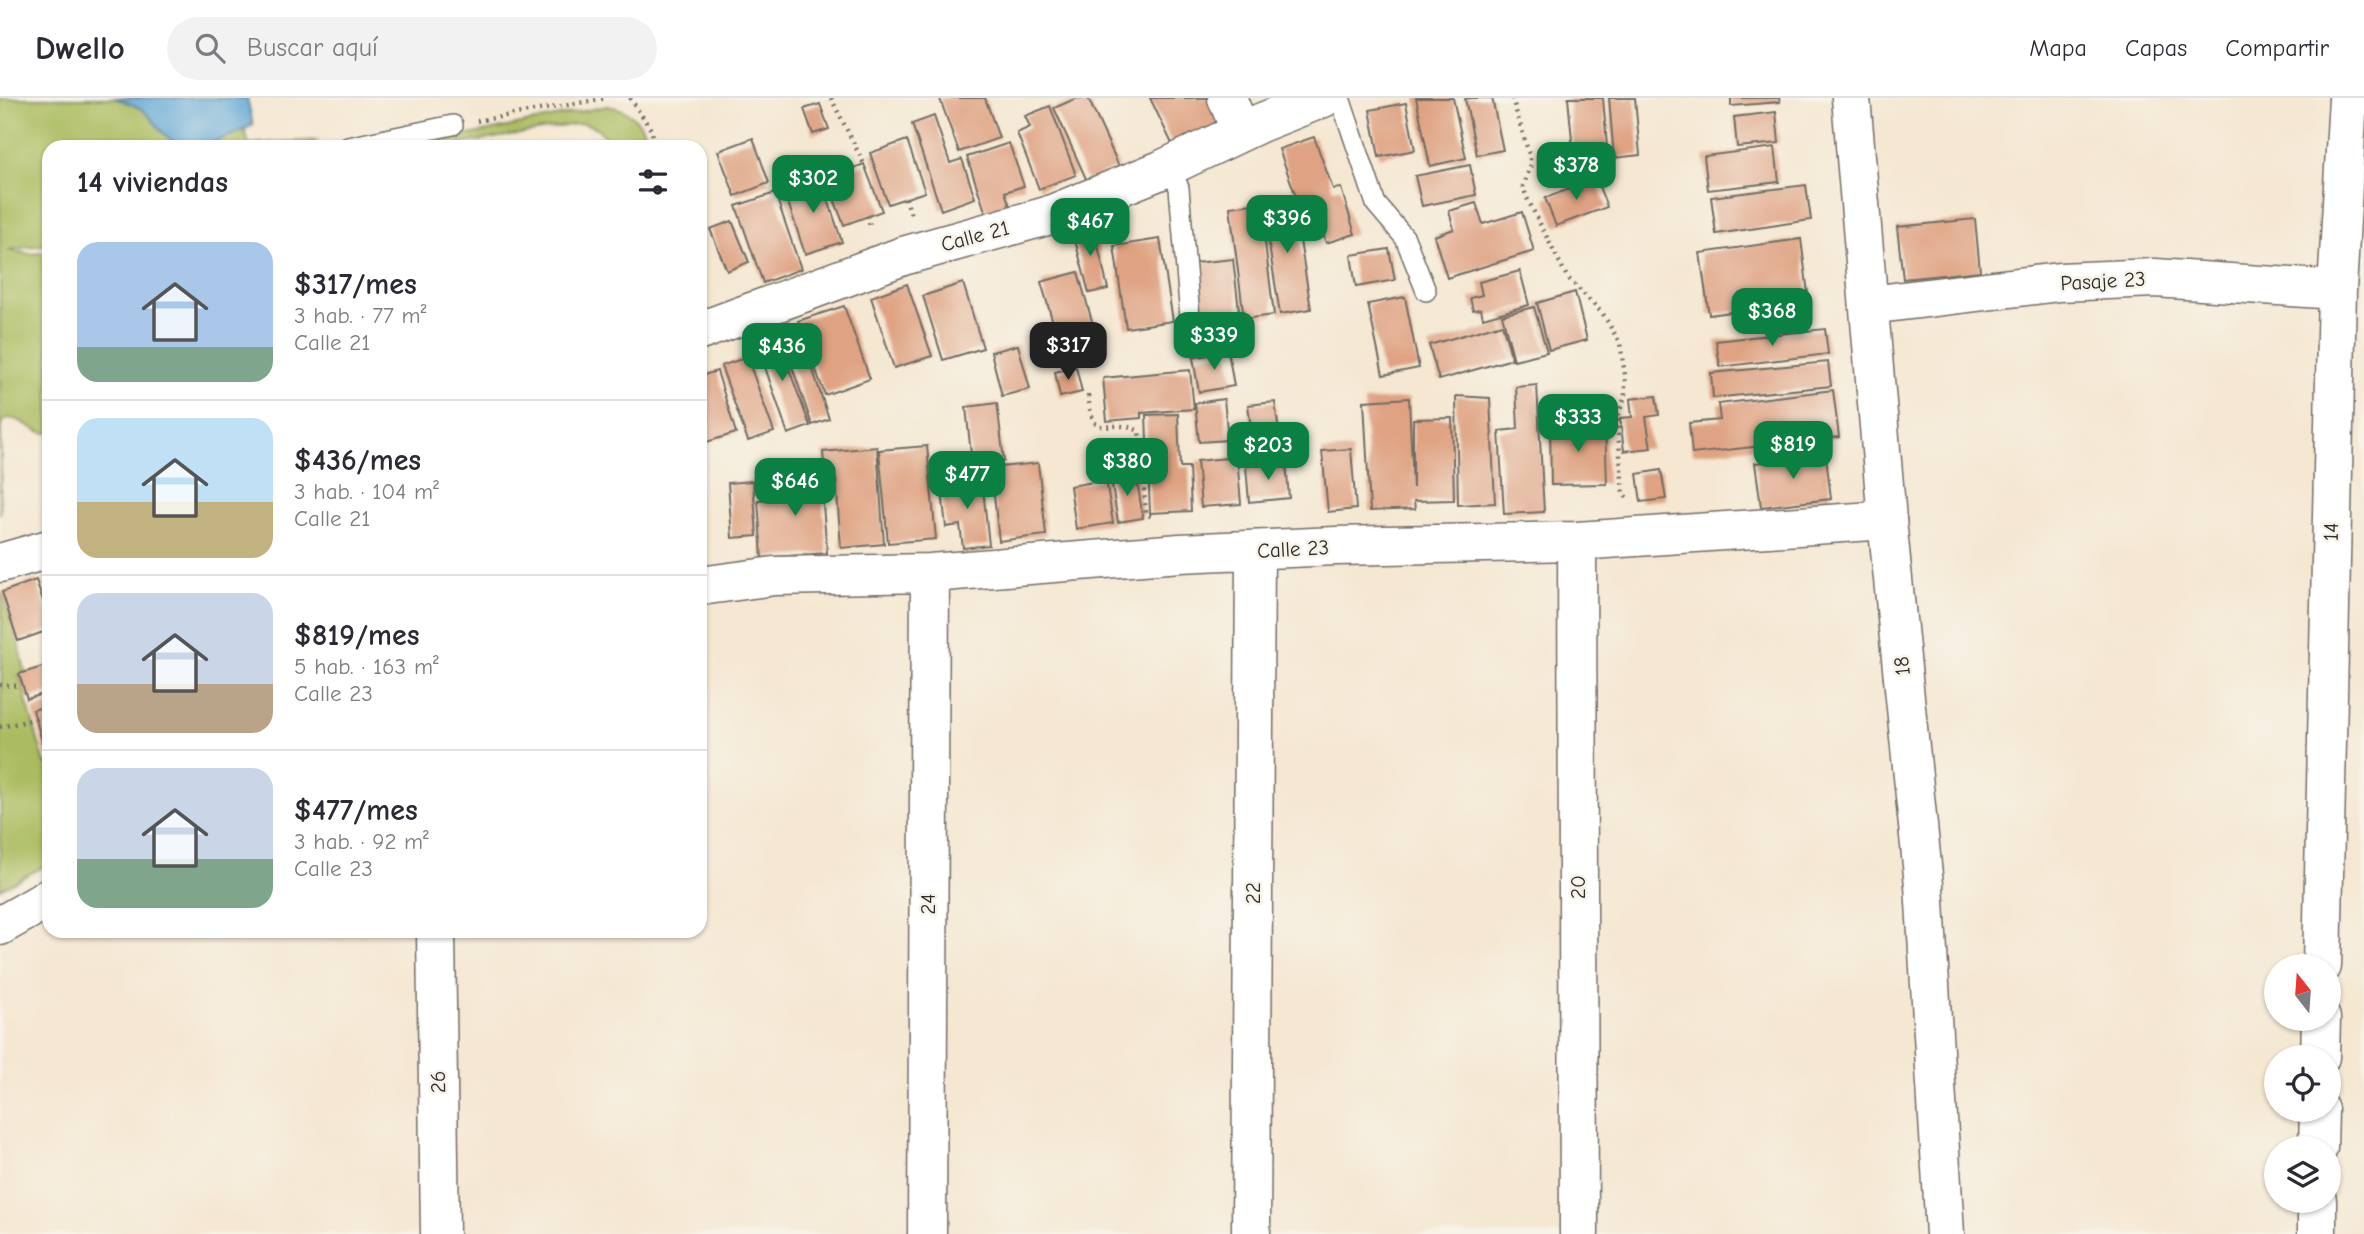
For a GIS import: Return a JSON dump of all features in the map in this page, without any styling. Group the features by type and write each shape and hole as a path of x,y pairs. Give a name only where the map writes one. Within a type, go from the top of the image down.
{"street":[{"name":"Calle 21","path":"707,328 903,256 1047,216 1170,166 1234,115 1323,98"},
{"name":"18","path":"1851,98 1887,520 1924,885 1945,1234"},
{"name":"14","path":"2323,954 2349,379 2337,290 2354,102"},
{"name":"Pasaje 23","path":"1869,305 2059,282 2155,278 2337,290"},
{"name":"Calle 23","path":"707,585 774,576 930,573 1160,554 1336,546 1577,541 1887,520"},
{"name":"20","path":"1577,541 1579,1234"},
{"path":"0,563 42,551"},
{"name":"22","path":"1251,1234 1255,551"},
{"name":"24","path":"927,1234 930,573"},
{"path":"0,926 42,902"},
{"name":"26","path":"436,938 440,1234"},
{"path":"2316,1234 2317,1213"}],"lane":[{"path":"1340,98 1376,204 1410,247 1426,291"},
{"path":"381,140 453,125"},
{"path":"1170,166 1179,188 1190,317"}],"path":[{"path":"453,125 607,98"},
{"path":"630,98 645,117 653,140"},
{"path":"831,98 864,164"},
{"path":"1512,98 1530,157 1530,167 1523,187 1527,198 1567,277 1603,314 1619,342 1625,375 1625,397 1617,418 1623,493 1652,535"},
{"path":"1088,395 1091,420 1097,425 1139,430 1146,514 1157,524 1160,554"},
{"path":"0,685 20,686"},
{"path":"0,727 36,719"}],"green space":[{"path":"0,98 247,98 253,125 244,129 248,140 42,140 42,245 8,250 30,254 42,253 42,432 19,420 7,418 1,425 0,514"},
{"path":"607,106 622,110 635,119 644,131 646,140 608,140 597,128 583,123 483,140 445,140"},
{"path":"2,592 18,641 25,671 19,675 42,754 42,868 0,889"}],"water":[{"path":"114,98 247,98 253,125 218,140 172,140 144,111"}],"building":[{"path":"985,98 999,138 959,152 940,99"},
{"path":"1077,98 1088,98 1119,166 1087,181 1054,108"},
{"path":"1150,98 1208,98 1221,126 1174,148"},
{"path":"1416,98 1453,98 1466,158 1430,166"},
{"path":"1492,98 1503,150 1477,155 1465,99"},
{"path":"1568,98 1603,98 1608,158 1574,161"},
{"path":"1609,98 1635,98 1640,155 1614,158"},
{"path":"1731,98 1779,98 1780,102 1731,106"},
{"path":"1406,103 1415,150 1379,157 1370,110"},
{"path":"820,104 829,129 813,134 804,109"},
{"path":"1050,106 1076,175 1039,189 1017,133 1030,127 1025,116"},
{"path":"1776,112 1779,143 1737,147 1734,117"},
{"path":"934,116 950,163 962,159 975,198 941,210 912,124"},
{"path":"1314,137 1333,189 1341,188 1355,234 1326,243 1312,197 1298,202 1279,149"},
{"path":"753,138 769,183 735,196 718,151"},
{"path":"907,140 925,192 888,204 870,153"},
{"path":"1009,143 1024,186 1005,192 1010,206 986,214 967,157"},
{"path":"1775,147 1779,182 1708,190 1704,156"},
{"path":"845,161 849,170 864,164 882,211 844,225 823,170"},
{"path":"1470,165 1476,195 1422,206 1415,176"},
{"path":"820,175 842,242 805,254 783,187"},
{"path":"1596,179 1607,207 1556,226 1545,198"},
{"path":"1806,185 1811,220 1716,234 1711,197"},
{"path":"775,193 801,269 763,283 736,206"},
{"path":"1293,197 1311,309 1280,314 1262,202"},
{"path":"1260,203 1274,315 1244,319 1230,207"},
{"path":"1476,203 1483,224 1522,212 1534,251 1447,278 1434,236 1454,229 1449,211"},
{"path":"1975,219 1980,271 1903,279 1897,227"},
{"path":"732,221 749,262 727,271 710,229"},
{"path":"1093,224 1108,289 1089,293 1072,229"},
{"path":"1160,239 1173,321 1126,328 1114,246"},
{"path":"1801,239 1809,301 1709,315 1700,253"},
{"path":"1389,249 1395,280 1356,287 1351,255"},
{"path":"1233,259 1243,345 1202,350 1195,263"},
{"path":"1520,271 1529,305 1483,318 1481,309 1473,310 1470,298 1482,295 1479,282"},
{"path":"1078,272 1096,335 1060,346 1041,282"},
{"path":"963,283 983,348 943,360 923,296"},
{"path":"907,284 932,356 894,368 871,297"},
{"path":"1575,292 1587,340 1549,350 1537,303"},
{"path":"1405,297 1419,368 1383,375 1368,304"},
{"path":"844,306 870,379 825,395 798,321"},
{"path":"1534,307 1547,352 1514,360 1502,315"},
{"path":"1502,324 1512,359 1439,380 1429,345"},
{"path":"1825,329 1828,354 1720,367 1716,341"},
{"path":"775,331 810,426 788,434 755,338"},
{"path":"802,337 829,419 812,425 784,343"},
{"path":"1018,345 1030,389 1002,396 991,352"},
{"path":"1228,351 1234,386 1199,392 1193,358"},
{"path":"747,357 774,432 748,441 721,366"},
{"path":"1828,362 1831,386 1713,398 1711,373"},
{"path":"1076,367 1082,392 1060,397 1055,372"},
{"path":"1190,370 1194,409 1141,413 1141,418 1107,421 1103,378"},
{"path":"717,371 736,433 707,442 707,374"},
{"path":"1537,385 1544,512 1504,514 1499,431 1518,429 1516,387"},
{"path":"1833,390 1839,437 1692,454 1689,423 1720,420 1718,404"},
{"path":"1456,396 1490,398 1495,503 1458,505"},
{"path":"1656,396 1659,415 1646,417 1651,448 1624,451 1620,418 1632,417 1630,399"},
{"path":"1409,398 1413,488 1413,419 1452,418 1454,500 1414,501 1415,509 1370,511 1364,401"},
{"path":"1224,399 1228,440 1199,442 1195,403"},
{"path":"1275,402 1281,447 1254,451 1248,405"},
{"path":"997,403 1004,461 972,464 966,407"},
{"path":"1178,414 1180,467 1189,467 1191,511 1150,513 1146,415"},
{"path":"1605,423 1607,484 1551,485 1550,425"},
{"path":"927,446 936,539 888,543 879,450"},
{"path":"877,447 884,544 841,548 836,479 825,480 823,452"},
{"path":"1351,449 1356,509 1328,512 1322,451"},
{"path":"1826,456 1831,499 1761,507 1755,463"},
{"path":"1237,457 1241,504 1201,507 1197,461"},
{"path":"1286,462 1289,498 1249,502 1246,466"},
{"path":"1038,463 1046,535 999,541 991,468"},
{"path":"820,469 827,553 762,558 758,500 787,498 786,472"},
{"path":"1661,470 1666,499 1641,502 1637,474"},
{"path":"1136,474 1143,518 1118,522 1111,479"},
{"path":"982,479 989,545 963,548 960,525 946,527 941,483"},
{"path":"1106,480 1113,523 1076,529 1070,486"},
{"path":"753,481 757,536 732,538 728,483"},
{"path":"36,580 42,598 42,632 18,641 2,592"},
{"path":"42,667 42,694 27,699 19,674"},
{"path":"42,707 42,741 33,710"}]}
